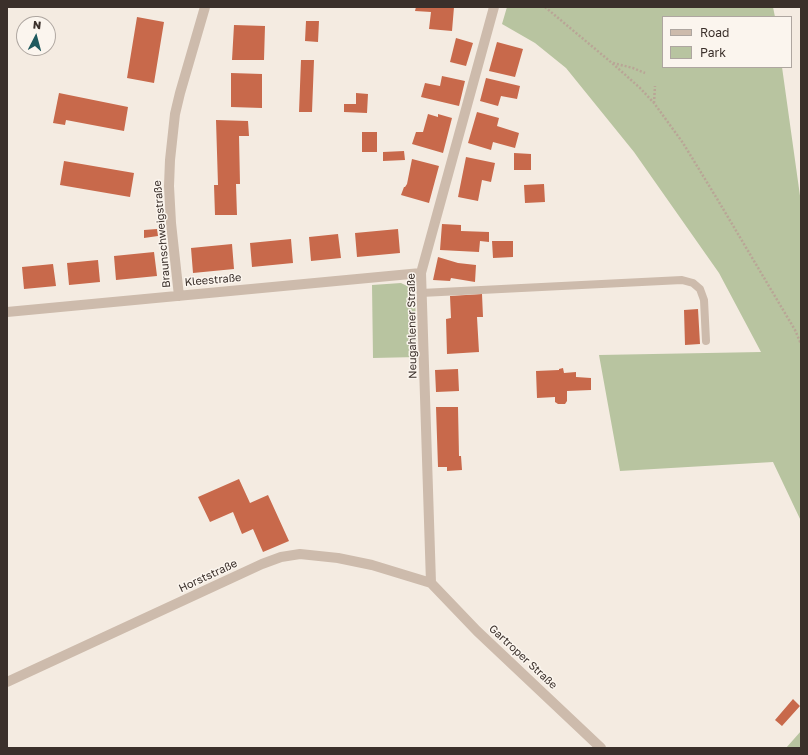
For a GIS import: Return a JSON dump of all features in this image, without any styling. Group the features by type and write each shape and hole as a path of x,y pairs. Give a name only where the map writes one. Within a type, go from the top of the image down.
{"street":[{"name":"Braunschweigstraße","path":"180,296 171,223 169,186 170,160 174,121 180,93 205,7"},
{"name":"Neugahlener Straße","path":"430,582 421,273 494,7"},
{"name":"Kleestraße","path":"7,312 421,273"},
{"name":"Horststraße","path":"7,682 262,564 281,558 300,554 338,558 372,565 430,582"},
{"name":"Gartroper Straße","path":"430,582 477,631 601,748"}],"lane":[{"path":"421,293 682,280 693,283 700,289 704,300 706,341"}],"path":[{"path":"545,7 612,63 640,88 654,103 683,143 719,202 795,330 801,344"},
{"path":"612,63 633,68 645,73"},
{"path":"654,103 655,86"}],"green space":[{"path":"507,7 773,7 775,16 662,16 662,68 782,68 801,203 801,521 773,462 620,471 599,355 761,352 719,273 634,152 566,68 535,43 502,24"},
{"path":"401,283 409,287 415,297 417,357 373,358 372,285"},
{"path":"801,731 801,748 786,748"}],"building":[{"path":"416,7 454,7 452,31 429,29 431,12 415,11"},
{"path":"137,17 164,22 154,83 127,78"},
{"path":"306,21 319,21 318,42 305,41"},
{"path":"234,25 265,26 264,60 232,60"},
{"path":"456,38 473,43 466,66 450,62"},
{"path":"497,42 523,49 515,77 489,71"},
{"path":"301,60 314,60 312,112 299,112"},
{"path":"231,73 262,74 262,108 231,107"},
{"path":"442,76 465,81 459,106 421,97 425,83 440,86"},
{"path":"486,78 520,86 517,99 501,96 498,106 480,101"},
{"path":"59,93 128,107 124,131 66,120 65,125 53,123"},
{"path":"356,93 368,94 367,113 344,112 344,104 356,104"},
{"path":"477,112 499,118 497,126 519,133 515,148 493,142 491,150 468,143"},
{"path":"428,114 438,117 438,114 452,118 443,153 412,144 416,132 423,132"},
{"path":"216,120 248,121 249,136 239,136 240,184 236,184 237,215 215,215 214,185 218,185"},
{"path":"362,132 377,132 377,152 362,152"},
{"path":"404,151 405,160 383,161 383,152"},
{"path":"514,153 531,154 531,170 514,170"},
{"path":"466,157 495,163 491,182 482,180 478,201 458,197"},
{"path":"412,159 439,166 429,203 401,195 407,184"},
{"path":"64,161 134,173 130,197 60,185"},
{"path":"544,184 545,202 525,203 524,185"},
{"path":"442,224 461,225 461,231 489,232 489,242 480,241 479,252 440,250"},
{"path":"157,229 158,236 144,238 144,230"},
{"path":"398,229 400,253 357,257 355,233"},
{"path":"338,234 341,258 311,261 309,237"},
{"path":"291,239 293,263 252,267 250,243"},
{"path":"492,241 513,241 513,257 493,258"},
{"path":"232,244 234,269 193,273 191,248"},
{"path":"154,252 157,276 116,280 114,256"},
{"path":"438,257 458,263 476,265 475,282 451,278 450,281 433,280"},
{"path":"98,260 100,282 69,285 67,263"},
{"path":"53,264 56,286 24,289 22,267"},
{"path":"482,294 483,317 477,317 479,352 447,354 446,319 451,318 450,296"},
{"path":"698,309 700,344 685,345 684,310"},
{"path":"563,368 564,373 576,372 576,377 591,378 591,390 567,391 567,401 565,404 558,404 555,402 555,397 537,398 536,371 559,370"},
{"path":"458,369 459,391 436,392 435,370"},
{"path":"436,407 458,407 459,456 461,456 462,470 447,471 447,467 438,467"},
{"path":"239,479 250,503 268,495 289,541 263,552 253,529 242,534 233,512 210,522 198,497"},
{"path":"793,699 800,706 782,726 775,720"}]}
